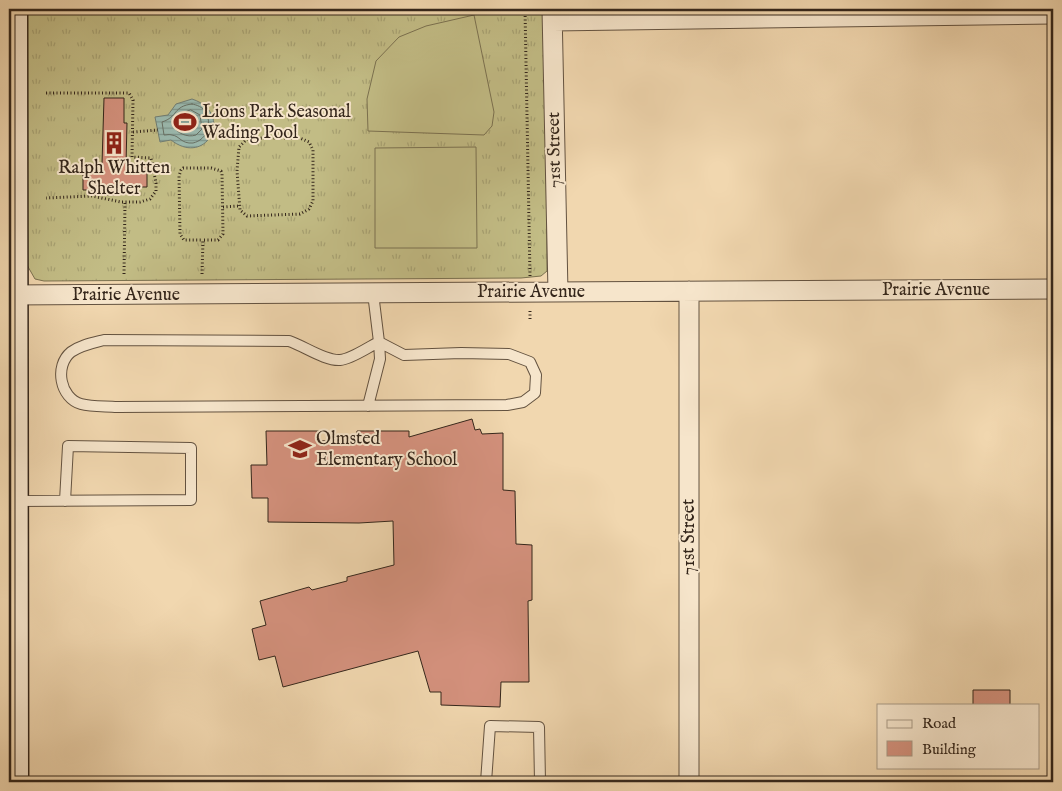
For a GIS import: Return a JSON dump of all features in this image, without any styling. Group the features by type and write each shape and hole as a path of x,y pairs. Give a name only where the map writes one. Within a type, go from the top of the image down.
{"street":[{"path":"14,9 12,295 16,501 12,576 15,782"},
{"path":"552,15 1053,14"},
{"name":"71st Street","path":"552,15 558,292"},
{"name":"Prairie Avenue","path":"12,295 1053,289"},
{"name":"71st Street","path":"689,291 689,782"}],"lane":[{"path":"368,406 380,359 373,293"},
{"path":"104,340 289,341 304,346 328,359 341,360 379,342 404,355 509,354 530,362 536,375 535,393 523,402 507,405 117,407 80,404 67,393 61,382 61,367 69,354 81,346 104,340"},
{"path":"16,501 66,501 191,500 190,448 68,446 66,501"},
{"path":"486,782 490,726 539,727 540,782"}],"path":[{"path":"525,9 530,319"},
{"path":"46,93 130,93 133,100 132,157 151,158 156,176 156,191 150,199 140,202 114,202 92,196 46,198"},
{"path":"133,132 158,130"},
{"path":"250,138 290,138 304,139 309,142 313,150 314,193 309,209 300,214 246,216 242,214 239,206 237,156 239,146 244,140 250,138"},
{"path":"211,168 221,171 223,181 222,237 218,240 203,240 184,240 180,234 179,176 181,170 211,168"},
{"path":"124,274 125,202"},
{"path":"223,206 239,206"},
{"path":"202,274 203,240"}],"green space":[{"path":"27,9 545,9 547,271 541,276 521,278 44,281 35,279 27,265"},
{"path":"474,15 494,112 492,126 484,135 368,131 367,99 376,61 399,37 426,26"},
{"path":"476,147 477,248 375,248 375,148"}],"water":[{"name":"Lions Park Seasonal Wading Pool","path":"192,99 205,106 212,115 214,126 211,135 205,143 196,147 184,147 171,140 160,142 155,117 168,115 176,104"}],"building":[{"name":"Ralph Whitten Shelter","path":"104,98 124,98 124,123 127,123 126,164 147,164 147,187 126,187 126,194 103,195 103,190 83,190 83,165 102,164"},
{"name":"Olmsted Elementary School","path":"472,419 475,430 480,429 482,434 503,433 503,490 515,491 516,544 532,545 532,600 528,601 529,682 501,682 500,707 441,705 441,692 430,692 418,651 283,687 275,656 259,660 252,629 266,625 260,601 309,587 312,590 347,581 347,577 394,565 393,521 359,523 268,522 268,498 252,498 251,465 267,465 266,431 319,431 318,441 356,440 357,431 409,431 409,437"},
{"path":"973,690 1010,690 1010,704 973,704"}],"place":[{"name":"Lions Park Seasonal Wading Pool","path":"185,122"},
{"name":"Ralph Whitten Shelter","path":"114,143"},
{"name":"Olmsted Elementary School","path":"300,449"}]}
